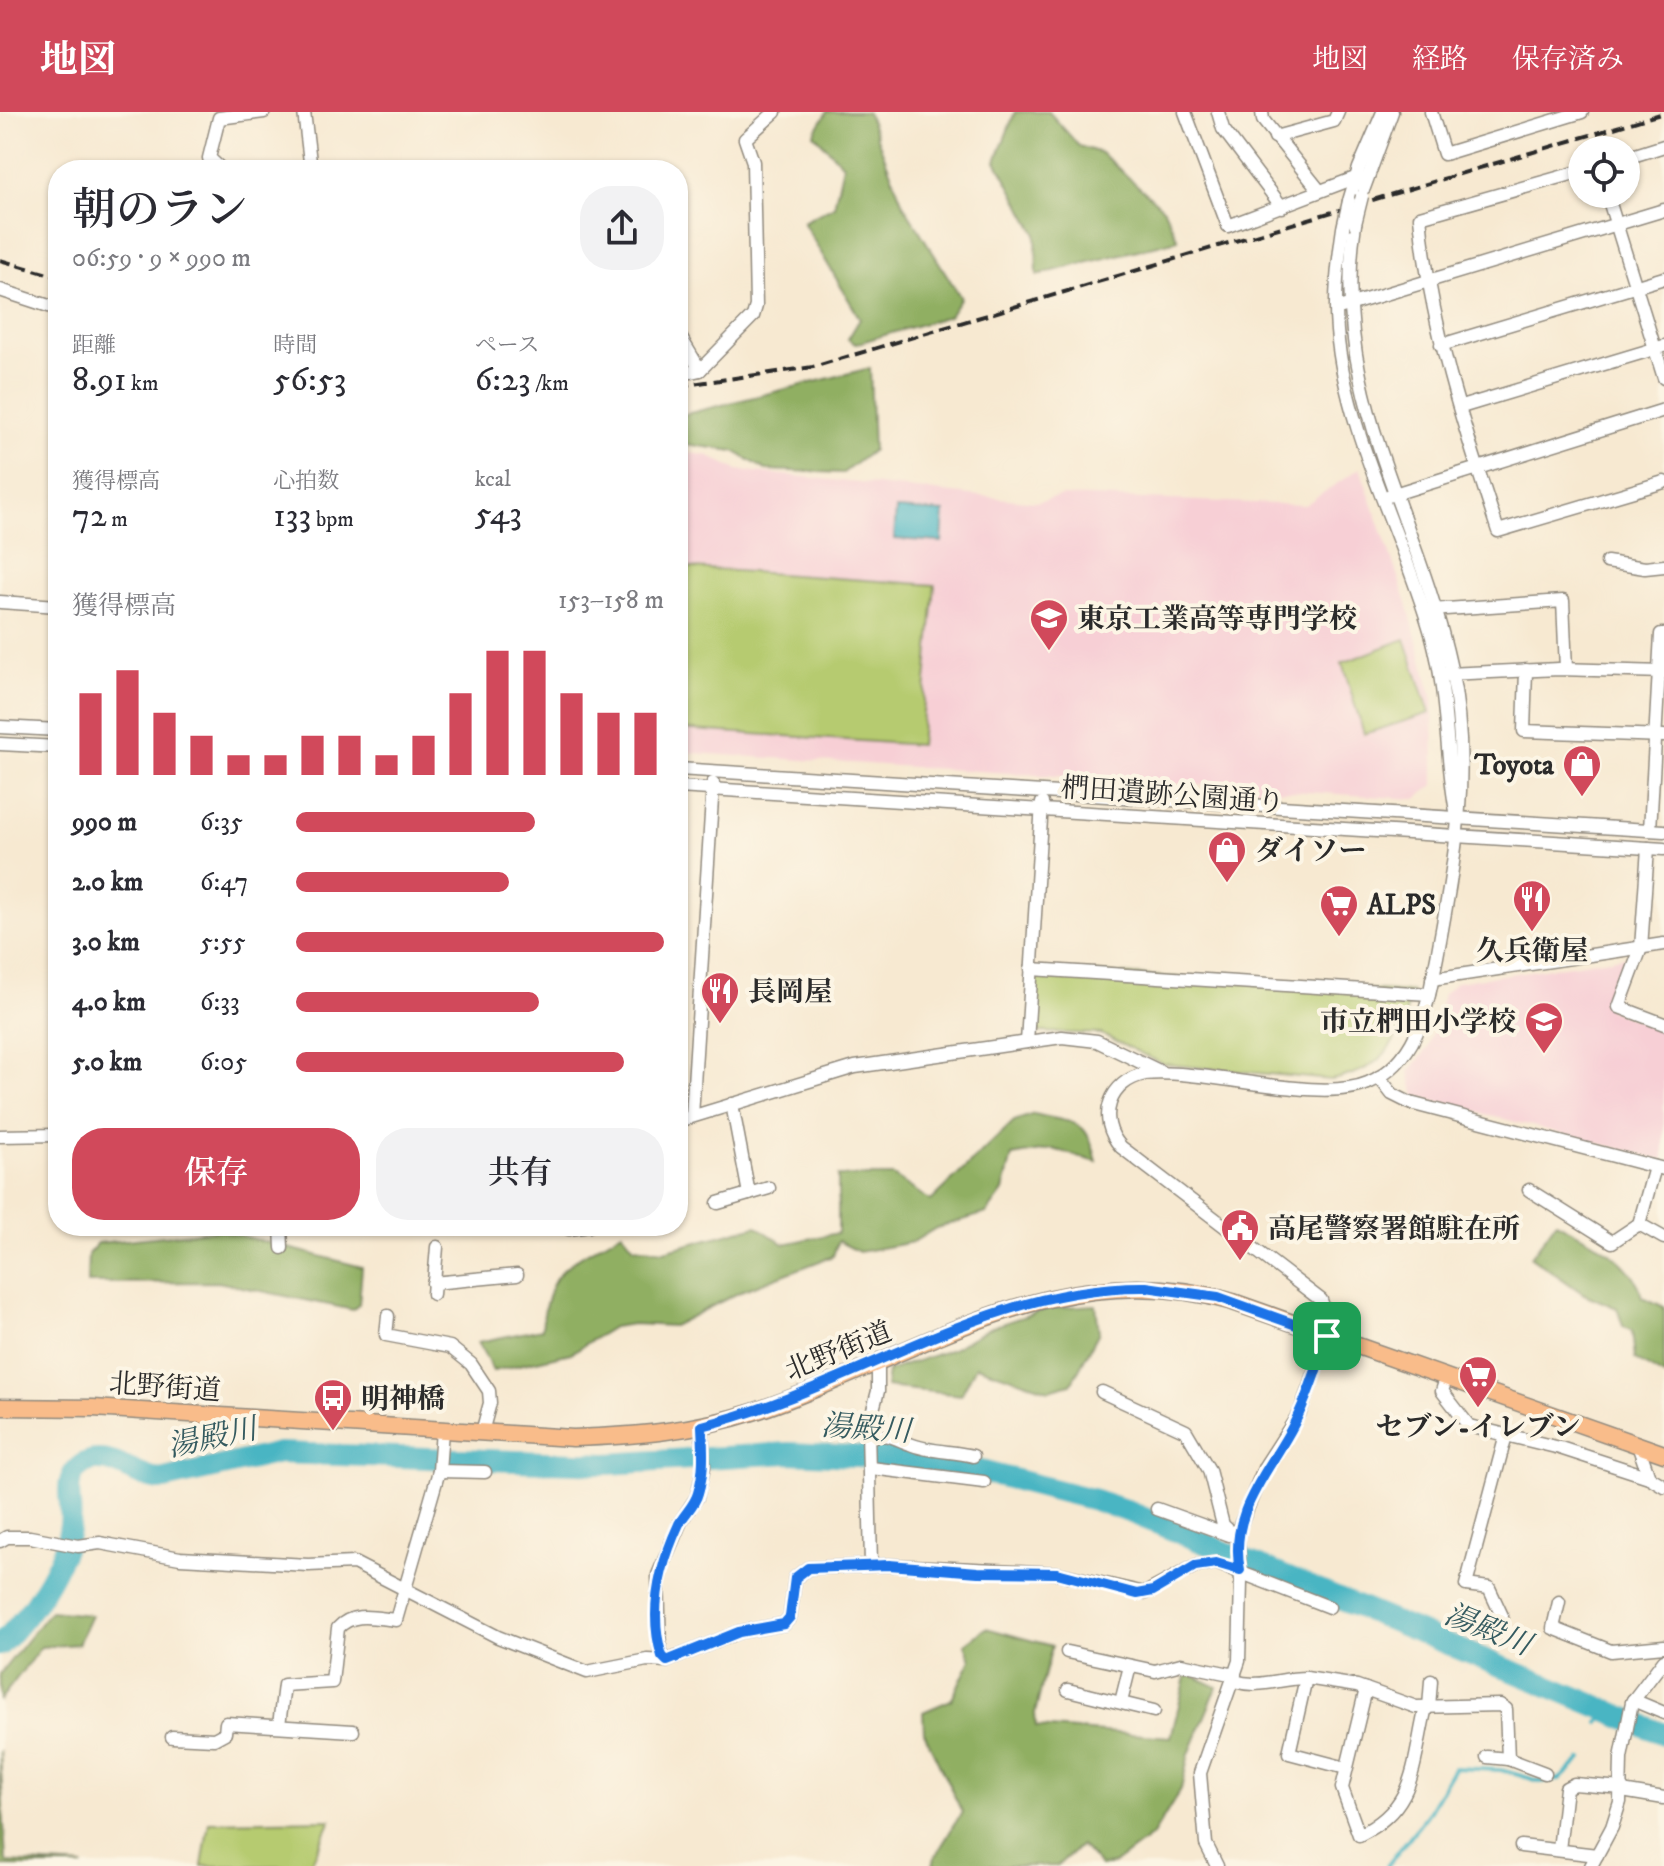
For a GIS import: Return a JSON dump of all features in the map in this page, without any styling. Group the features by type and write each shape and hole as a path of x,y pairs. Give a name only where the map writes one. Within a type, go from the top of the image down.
{"main road":[{"name":"北野街道","path":"0,1407 93,1408 573,1438 624,1436 702,1426 778,1403 1023,1303 1107,1287 1165,1288 1218,1297 1664,1454"}],"street":[{"path":"211,160 209,158 219,118 264,112"},
{"path":"304,112 310,160"},
{"path":"688,373 700,370 753,316 756,306 753,162 745,139 775,112"},
{"path":"1185,112 1228,226 1319,190 1361,180"},
{"path":"1218,112 1223,129 1282,207"},
{"path":"1262,112 1263,120 1275,137 1319,190"},
{"path":"1275,137 1334,121 1338,112"},
{"path":"1234,1539 1265,1466 1300,1412 1327,1336 1328,1313 1321,1300 1142,1164 1113,1138 1108,1113 1116,1089 1137,1075 1163,1073 1336,1089 1359,1086 1379,1077 1401,1060 1416,1038 1429,994 1457,818 1446,674 1430,610 1347,386 1342,307 1349,226 1383,112"},
{"path":"1361,180 1392,112"},
{"path":"1431,112 1444,154 1582,112"},
{"path":"1640,154 1664,146"},
{"path":"1568,175 1420,217 1426,281 1441,345 1478,471 1498,531 1664,482"},
{"path":"1612,208 1636,287 1659,347 1664,378"},
{"path":"1342,307 1664,210"},
{"path":"1441,345 1664,278"},
{"path":"0,290 48,306"},
{"path":"1461,407 1659,347"},
{"path":"688,350 700,370"},
{"path":"1390,496 1478,471 1664,410"},
{"path":"1607,562 1645,568 1664,566"},
{"path":"1430,610 1563,601 1566,669"},
{"path":"0,602 48,605"},
{"path":"1650,830 1659,736 1661,634 1664,634"},
{"path":"1446,674 1566,669 1662,672"},
{"path":"1526,670 1524,731 1659,736"},
{"path":"0,727 48,729"},
{"path":"0,744 48,746"},
{"name":"椚田遺跡公園通り","path":"688,770 1664,831"},
{"path":"692,1116 714,772"},
{"name":"椚田遺跡公園通り","path":"688,788 1664,849"},
{"path":"1027,1042 1043,792"},
{"path":"1648,848 1641,948 1619,1007 1664,1024"},
{"path":"1432,979 1664,944"},
{"path":"1031,969 1429,994"},
{"path":"688,1117 855,1067 1069,1036 1091,1039 1163,1073"},
{"path":"1379,1077 1392,1094 1410,1103 1659,1168 1639,1224 1612,1242 1529,1190"},
{"path":"732,1104 749,1194"},
{"path":"0,1136 48,1135"},
{"path":"718,1203 769,1188"},
{"path":"1639,1224 1664,1238"},
{"path":"281,1236 282,1248"},
{"path":"437,1247 433,1288 517,1275"},
{"path":"388,1316 386,1335 450,1347 471,1364 489,1391 490,1403 482,1432"},
{"path":"871,1565 868,1440 878,1391 878,1362"},
{"path":"1446,1379 1442,1391 1469,1426 1649,1477 1664,1486"},
{"path":"1102,1392 1186,1431 1209,1470 1223,1525 1234,1539 1240,1568 1240,1650 1234,1678 1200,1773 1206,1844 1217,1866"},
{"path":"667,1661 660,1650 658,1575 681,1521 697,1497 704,1467 702,1426"},
{"path":"279,1725 284,1685 332,1682 338,1628 353,1616 396,1620 440,1469 442,1430"},
{"path":"868,1440 879,1434 898,1437 910,1445 973,1456"},
{"path":"1502,1616 1489,1588 1466,1585 1506,1435"},
{"path":"1638,1445 1649,1477"},
{"path":"871,1467 984,1482"},
{"path":"440,1469 485,1472"},
{"path":"1157,1509 1234,1539"},
{"path":"0,1541 7,1537 30,1537 78,1546 100,1543 152,1554 231,1562 308,1565 345,1562 406,1588 498,1637 581,1670 597,1671 647,1660 667,1661 739,1632 784,1624 790,1617 795,1578 801,1570 871,1565 1057,1573 1137,1594 1153,1591 1195,1566 1216,1563 1240,1568 1329,1607"},
{"path":"1559,1602 1553,1628 1611,1651 1664,1646"},
{"path":"1067,1652 1155,1671 1181,1664 1258,1686 1286,1678 1306,1678 1366,1689 1403,1704 1504,1707 1508,1759"},
{"path":"1521,1846 1559,1850 1594,1861 1612,1827 1622,1789 1624,1730 1632,1701 1664,1660"},
{"path":"1121,1702 1130,1666"},
{"path":"1306,1678 1289,1753 1346,1768"},
{"path":"1366,1689 1342,1788 1359,1835 1386,1821 1402,1801 1428,1707 1431,1681"},
{"path":"1068,1690 1154,1711"},
{"path":"1632,1701 1664,1713"},
{"path":"172,1737 214,1739 225,1733 226,1723 353,1731"},
{"path":"1487,1757 1508,1759 1545,1773"},
{"path":"1559,1850 1566,1788 1574,1784 1622,1789 1662,1799"}],"shaded area":[{"name":"東京工業高等専門学校","path":"688,453 707,455 737,470 1036,502 1062,496 1305,505 1360,468 1407,603 1433,700 1434,785 1416,799 688,753"},
{"name":"市立椚田小学校","path":"1623,957 1628,963 1609,1010 1664,1030 1664,1160 1415,1096 1409,1072 1428,1048 1443,994 1457,982"}],"green space":[{"path":"827,112 867,112 903,204 961,298 949,316 855,344 848,339 860,319 803,222 834,206 843,165 814,134"},
{"path":"1015,112 1049,112 1079,146 1101,153 1164,209 1178,240 1037,275 1036,233 996,161"},
{"path":"870,368 873,450 843,473 766,470 734,451 688,444 688,414"},
{"path":"688,568 935,585 920,745 688,730"},
{"path":"1405,639 1430,713 1364,734 1342,663"},
{"path":"1037,969 1412,992 1401,1026 1387,1051 1365,1069 1331,1080 1163,1064 1101,1034 1039,1032 1034,1024"},
{"path":"1034,1114 1078,1125 1089,1137 1097,1162 1053,1149 1012,1156 1003,1191 987,1213 936,1228 913,1242 859,1252 838,1241 833,1256 744,1290 673,1326 633,1324 613,1327 571,1353 493,1371 478,1342 542,1329 545,1307 557,1278 576,1260 615,1236 625,1236 634,1247 664,1251 756,1226 784,1244 838,1233 838,1176 893,1176 931,1201 1014,1121"},
{"path":"1556,1222 1608,1251 1629,1271 1643,1297 1664,1307 1664,1376 1635,1359 1632,1331 1623,1326 1617,1308 1584,1294 1531,1257"},
{"path":"163,1236 242,1236 362,1267 359,1304 353,1310 218,1282 87,1283 88,1254 98,1243"},
{"path":"1096,1305 1099,1332 1071,1384 1049,1390 976,1366 961,1395 886,1387 888,1371 952,1349 989,1328 1049,1308"},
{"path":"50,1611 91,1615 78,1644 41,1647 0,1700 0,1674"},
{"path":"986,1628 1052,1646 1035,1713 1036,1727 1171,1737 1187,1673 1217,1687 1189,1754 1181,1789 1153,1835 1114,1864 1100,1866 1081,1845 1057,1866 933,1866 935,1857 962,1812 924,1732 923,1712 951,1700 971,1660 965,1644"},
{"path":"0,1750 6,1862 84,1866 0,1866"},
{"path":"331,1820 310,1866 202,1866 209,1822"}],"water":[{"path":"896,509 944,512 942,542 894,539"}],"waterway":[{"name":"湯殿川","path":"0,1645 23,1620 53,1574 70,1525 69,1488 72,1476 82,1465 93,1460 113,1462 160,1480 279,1453 607,1464 789,1453 901,1458 957,1465 1095,1500 1132,1513 1664,1734"},
{"path":"1599,1723 1606,1710"},
{"path":"1387,1866 1427,1815 1454,1768 1501,1770 1543,1782 1560,1779 1582,1759"}],"railway":[{"path":"688,385 813,367 1664,113"},
{"path":"0,260 48,274"}],"place":[{"name":"東京工業高等専門学校","path":"1049,652"},
{"name":"Toyota","path":"1582,798"},
{"name":"ダイソー","path":"1227,884"},
{"name":"久兵衛屋","path":"1532,933"},
{"name":"ALPS","path":"1339,938"},
{"name":"長岡屋","path":"720,1025"},
{"name":"市立椚田小学校","path":"1544,1055"},
{"name":"高尾警察署館駐在所","path":"1240,1262"},
{"name":"セブン-イレブン","path":"1478,1409"},
{"name":"明神橋","path":"333,1432"}],"route":[{"path":"1165,1288 1218,1297 1327,1336 1300,1412 1265,1466 1238,1528 1240,1570 1216,1563 1195,1566 1153,1591 1137,1594 1057,1573 1016,1574 889,1565 808,1568 801,1570 795,1578 790,1617 784,1624 739,1632 679,1658 667,1661 662,1656 657,1605 658,1575 681,1521 697,1497 704,1467 702,1426 778,1403 1008,1309 1088,1289 1165,1288"}]}
